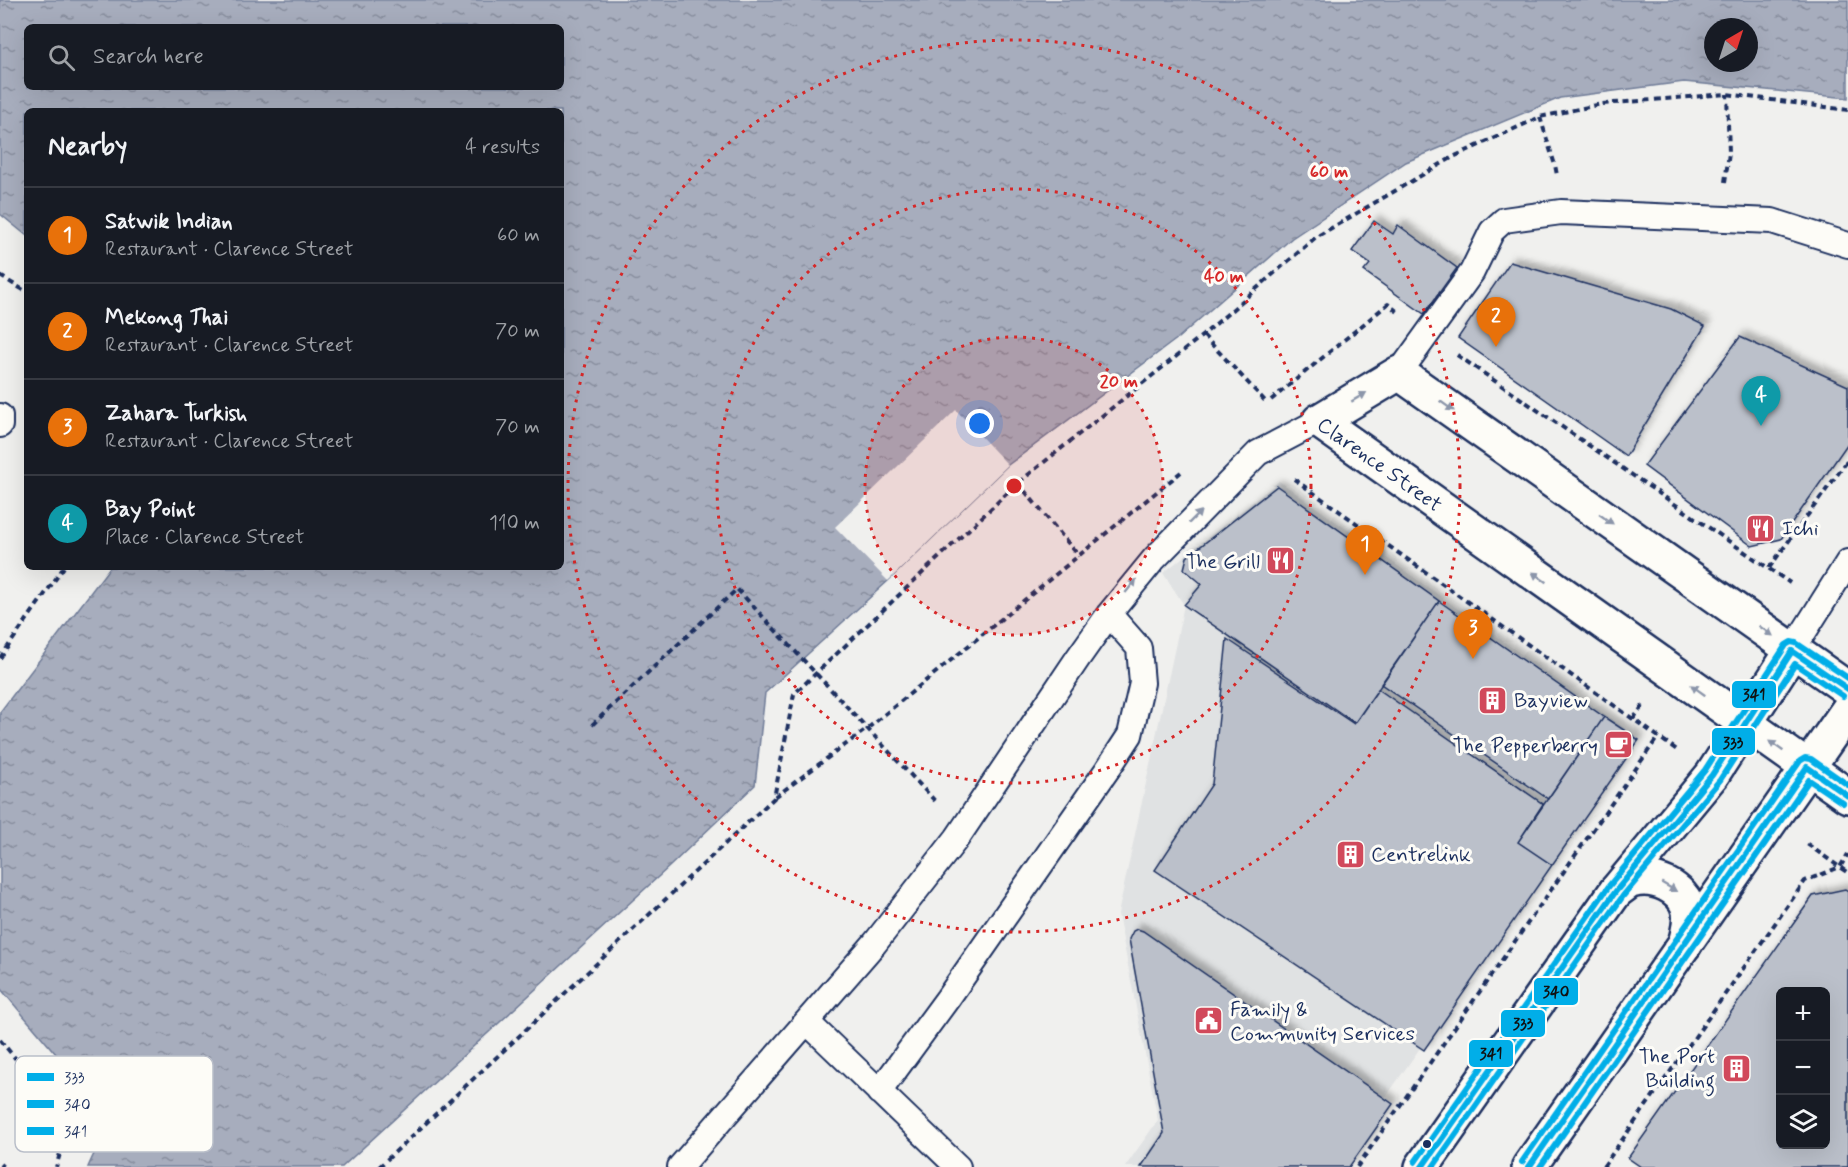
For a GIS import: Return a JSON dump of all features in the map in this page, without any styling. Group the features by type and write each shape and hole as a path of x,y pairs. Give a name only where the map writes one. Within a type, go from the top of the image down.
{"street":[{"name":"Clarence Street","path":"1399,373 1319,421 1848,796"},
{"path":"1399,373 1848,689"},
{"path":"1422,1167 1616,891 1712,775 1792,651"},
{"path":"1529,1167 1848,710"},
{"path":"1616,891 1629,881 1645,878 1663,882 1678,892 1689,908 1690,923 1685,944"}],"lane":[{"path":"1399,373 1472,272 1492,231 1504,220 1561,212 1772,221 1848,245"},
{"path":"0,416 0,426"},
{"path":"680,1167 875,943 957,838 1109,614 1154,559 1258,453 1319,421"},
{"path":"1792,651 1848,562"},
{"path":"879,1092 948,998 1130,735 1142,683 1139,648 1109,614"},
{"path":"807,1022 958,1167"}],"path":[{"path":"774,798 794,694 1018,483 1203,335 1316,237 1453,157 1540,117 1602,104 1727,94 1848,110"},
{"path":"1727,94 1729,153"},
{"path":"1540,117 1556,165"},
{"path":"0,276 24,290"},
{"path":"1203,335 1267,403 1388,304 1401,315"},
{"path":"1450,350 1794,585"},
{"path":"1769,568 1848,460"},
{"path":"379,1167 774,798 868,728 1185,469"},
{"path":"1287,474 1686,757"},
{"path":"1018,483 1079,556"},
{"path":"0,658 62,570"},
{"path":"592,724 736,589 933,798"},
{"path":"1357,1167 1658,737"},
{"path":"1806,843 1848,873"},
{"path":"1603,1167 1805,881 1840,867 1848,854"},
{"path":"0,1040 15,1058"},
{"path":"56,1167 60,1152"}],"shaded area":[{"path":"1279,481 1637,737 1337,1167 1125,1167 1158,1120 1118,914 1184,605 1163,573"}],"water":[{"path":"0,0 1848,0 1848,98 1684,82 1560,98 1406,162 1292,238 1178,338 1008,465 888,581 765,693 755,785 342,1167 88,1167 95,1152 213,1152 213,1056 58,1056 0,988 0,712 108,570 564,570 564,108 24,108 24,234 0,214"}],"pier":[{"path":"956,410 1008,465 888,581 835,527"}],"building":[{"path":"1374,221 1393,234 1398,225 1457,268 1424,314 1364,271 1370,264 1352,251"},
{"path":"1510,262 1671,309 1705,326 1626,456 1458,338"},
{"path":"1740,337 1848,386 1848,443 1781,539 1752,546 1644,466"},
{"path":"1277,486 1439,601 1355,723 1184,605 1202,584 1184,569 1187,557"},
{"name":"Bayview","path":"1439,601 1604,717 1548,799 1381,684"},
{"name":"Centrelink","path":"1227,639 1354,724 1378,689 1543,804 1518,842 1552,865 1424,1050 1155,870 1212,784"},
{"path":"1604,717 1639,740 1552,865 1518,842"},
{"name":"The Port Building","path":"1845,889 1848,891 1848,1167 1641,1167 1628,1158 1813,896"},
{"name":"Family & Community Services","path":"1137,929 1393,1104 1349,1167 1141,1167 1164,1133 1129,939 1133,931"}],"transit line":[{"name":"341","path":"1415,1162 1609,886 1705,770 1786,645 1791,642 1796,643 1848,678"},
{"name":"333","path":"1422,1167 1616,891 1712,775 1792,651 1848,689"},
{"name":"340","path":"1433,1167 1623,896 1720,780 1795,664 1843,696"},
{"name":"341","path":"1522,1162 1800,761 1805,758 1811,759 1848,785"},
{"name":"333","path":"1529,1167 1807,767 1848,796"},
{"name":"340","path":"1540,1167 1809,780 1843,803"}],"place":[{"name":"Mekong Thai","path":"1496,347"},
{"name":"Bay Point","path":"1761,426"},
{"name":"Ichi","path":"1761,528"},
{"name":"The Grill","path":"1281,561"},
{"name":"Satwik Indian","path":"1365,575"},
{"name":"Zahara Turkish","path":"1473,659"},
{"name":"Bayview","path":"1493,700"},
{"name":"The Pepperberry","path":"1619,745"},
{"name":"Centrelink","path":"1350,854"},
{"name":"Family & Community Services","path":"1209,1021"},
{"name":"The Port Building","path":"1736,1068"}]}
